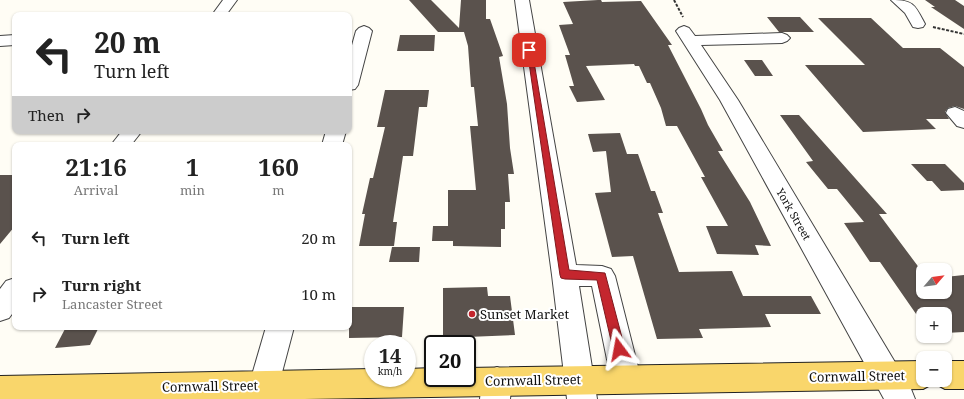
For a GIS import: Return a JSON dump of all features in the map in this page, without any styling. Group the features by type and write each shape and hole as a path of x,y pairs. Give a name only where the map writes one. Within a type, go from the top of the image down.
{"main road":[{"path":"952,375 964,375"},
{"name":"Cornwall Street","path":"0,390 262,392 580,389 626,379 893,388 916,378"}],"street":[{"path":"221,12 230,0"},
{"path":"522,0 565,275 580,389"},
{"path":"898,0 911,11 918,24"},
{"path":"352,74 364,31"},
{"name":"York Street","path":"782,38 687,36 729,100 893,388"},
{"path":"0,41 12,40"},
{"path":"123,142 130,134"},
{"path":"565,275 602,276 626,379"},
{"path":"0,310 12,294"},
{"path":"262,392 279,330"}],"path":[{"path":"938,28 964,34"}],"building":[{"path":"409,0 431,0 459,28 461,0 486,0 486,19 490,19 503,56 499,57 507,104 510,148 514,174 508,174 510,202 505,202 505,229 501,229 501,247 453,246 453,241 432,241 433,226 448,226 448,190 476,190 470,126 478,126 474,87 471,87 468,46 464,32 438,32"},
{"path":"601,0 602,2 641,1 672,45 668,45 708,125 723,151 718,151 750,202 771,246 755,245 759,255 717,254 706,226 728,226 701,177 705,177 677,126 666,126 661,108 650,83 647,83 639,66 635,66 634,64 586,66 605,100 577,102 569,86 574,86 565,55 570,55 559,25 573,24 563,2"},
{"path":"925,0 955,0 964,6 964,29 931,7 935,7"},
{"path":"767,17 800,17 814,32 779,32"},
{"path":"818,18 871,18 903,48 940,48 964,67 964,109 955,106 948,108 945,112 949,119 926,119 936,129 863,132 805,65 865,65"},
{"path":"400,35 435,35 434,51 397,51"},
{"path":"744,60 762,60 773,76 755,76"},
{"path":"385,90 429,90 427,107 419,107 413,156 403,156 393,222 397,222 394,246 359,246 365,214 362,214 370,178 373,178 385,127 377,127"},
{"path":"780,115 799,115 887,214 879,214 916,264 916,299 952,299 952,276 964,275 964,332 952,333 952,307 916,307 916,314 880,262 870,262 844,223 864,222 837,189 828,189 806,162 813,161"},
{"path":"620,133 627,154 638,154 651,191 655,191 663,213 658,213 679,272 732,271 743,296 811,296 821,314 765,314 771,327 699,329 703,338 657,339 633,256 612,257 595,193 611,192 606,151 593,152 588,134"},
{"path":"911,164 945,164 964,183 964,190 941,191 932,181 927,181"},
{"path":"0,175 12,175 12,230 0,244"},
{"path":"392,247 420,247 419,262 389,262"},
{"path":"487,287 488,296 510,296 515,335 476,337 476,335 443,335 443,288"},
{"path":"352,307 404,307 402,335 364,335 364,338 349,338 349,330 352,330"},
{"path":"64,330 98,330 90,345 55,348"}],"place":[{"name":"Sunset Market","path":"472,314"}],"route":[{"path":"529,50 565,275 602,276 619,349"}]}
